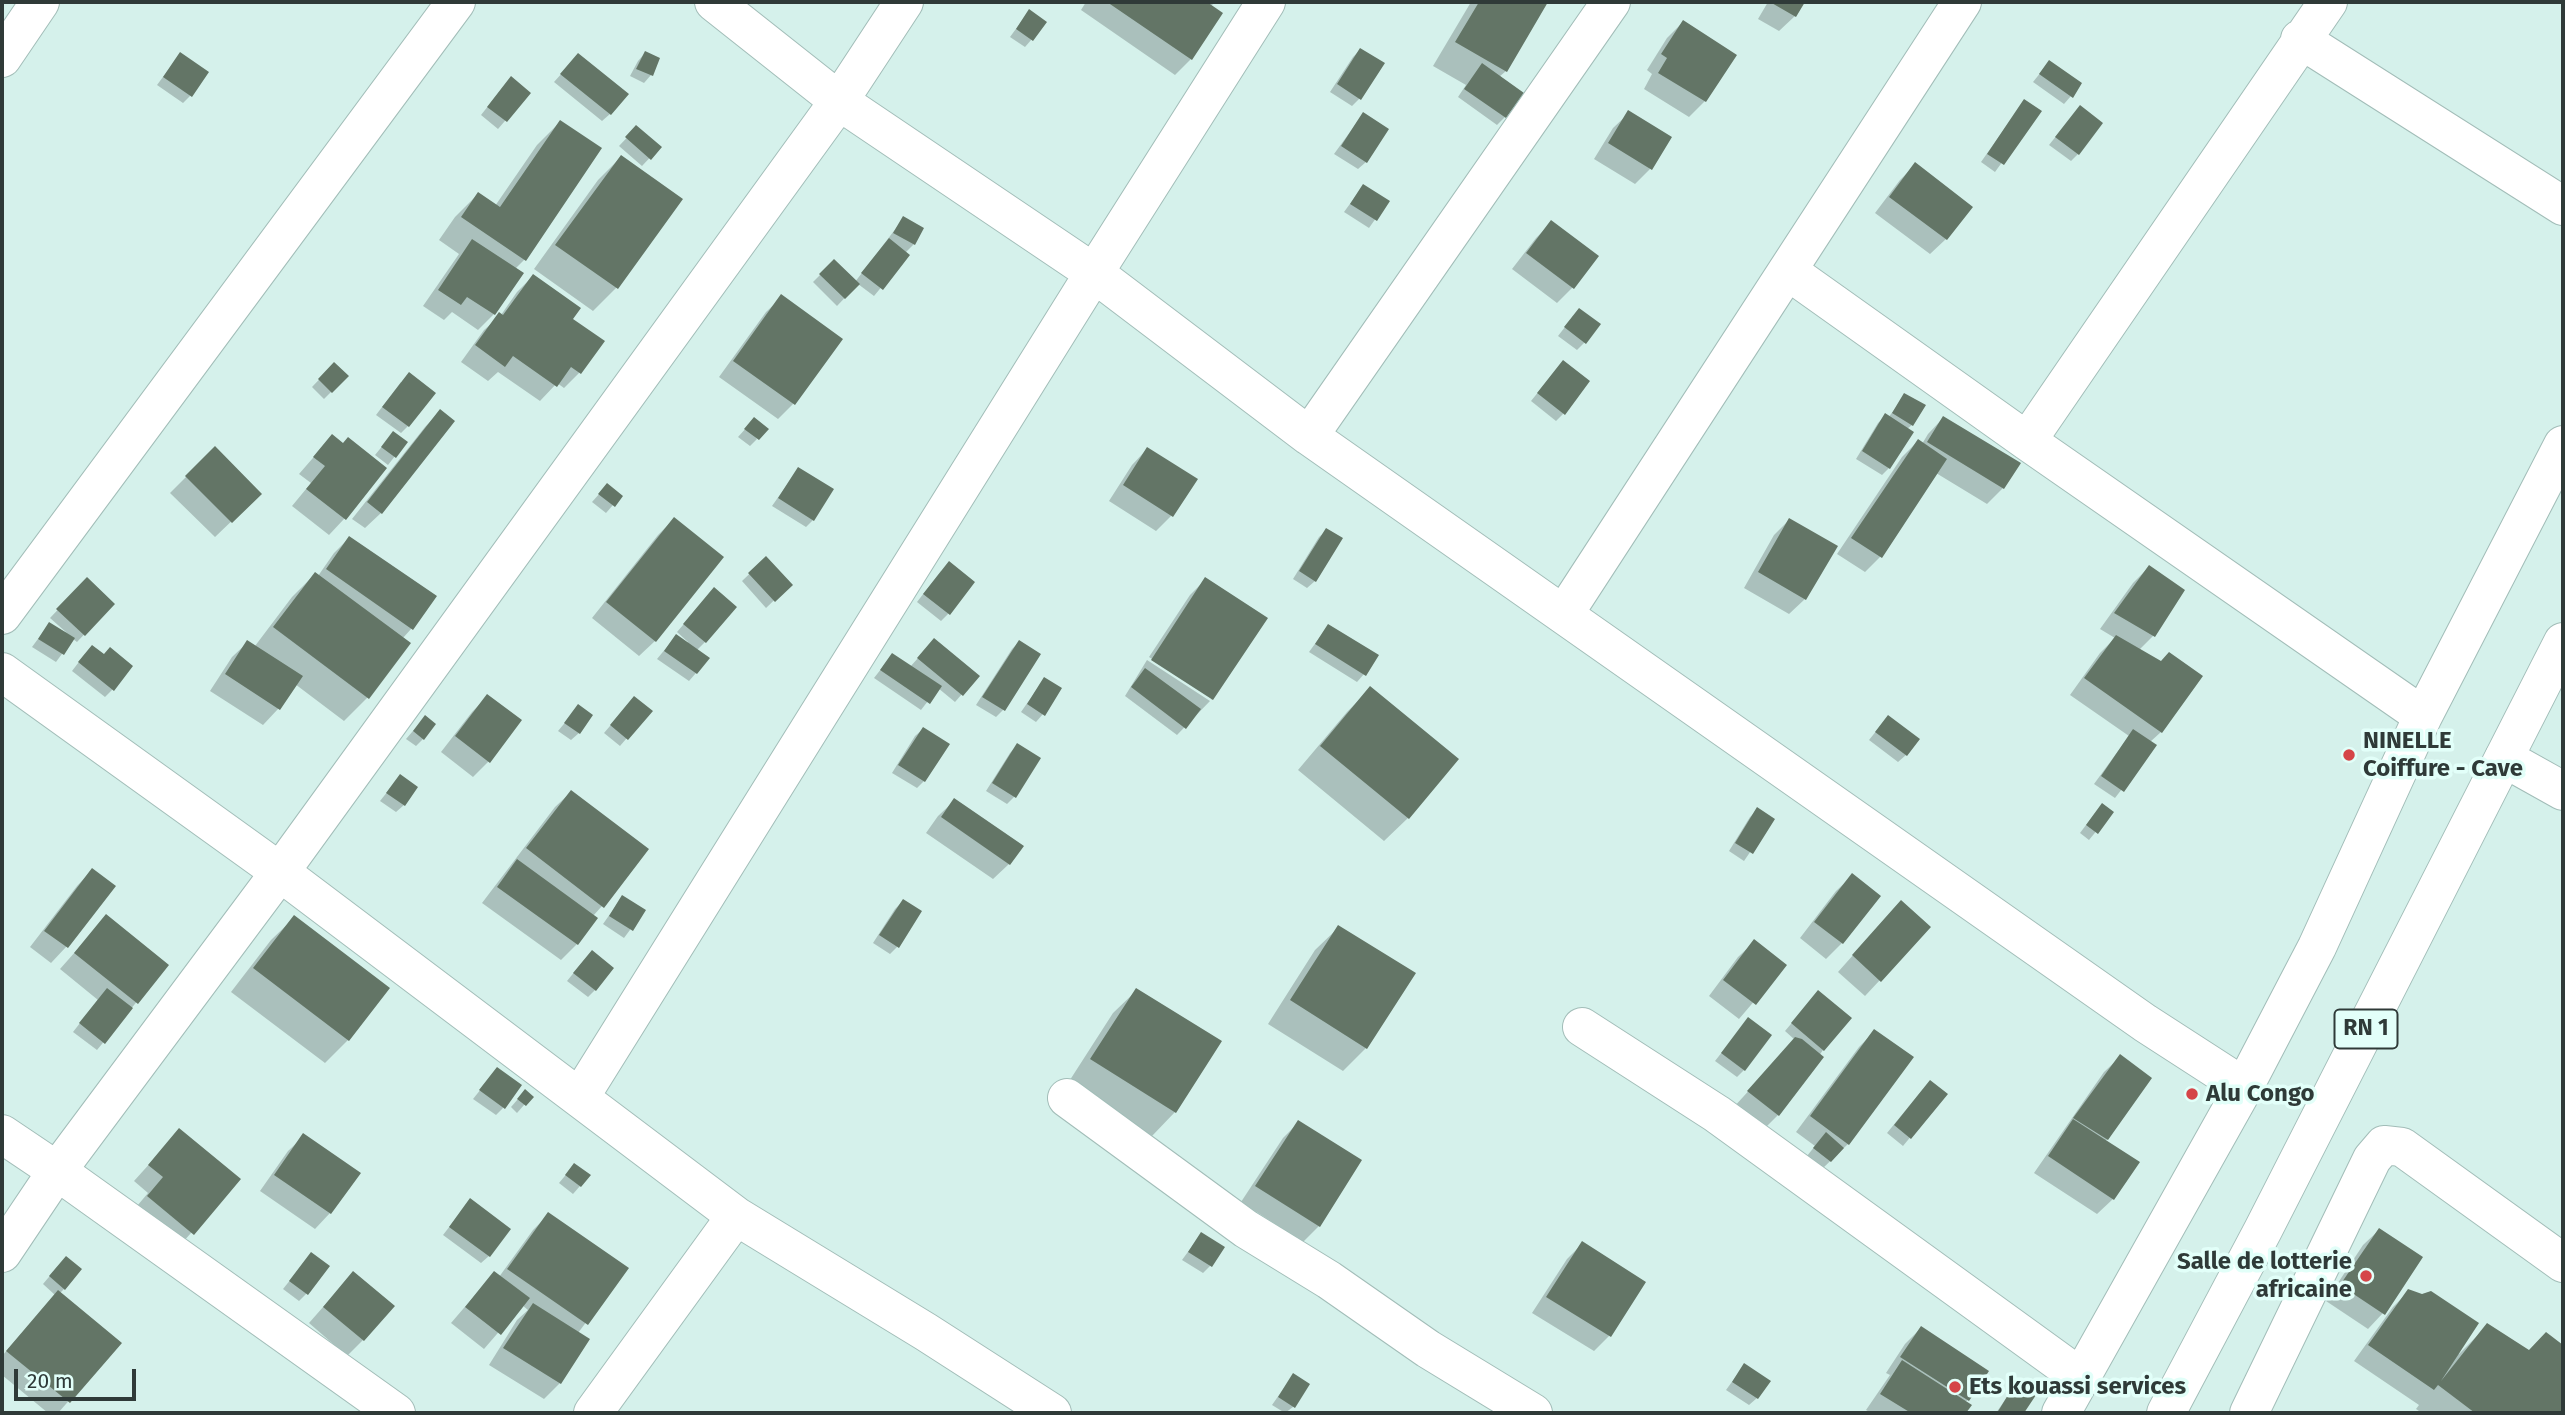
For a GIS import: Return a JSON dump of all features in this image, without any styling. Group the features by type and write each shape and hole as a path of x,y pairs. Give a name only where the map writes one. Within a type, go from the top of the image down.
{"main road":[{"path":"2,58 40,2"},
{"path":"2,615 456,2"},
{"path":"714,2 839,101 1094,273 1309,436 2145,1023 2244,1087"},
{"path":"2,1253 57,1171 280,872 839,101 904,2"},
{"path":"580,1097 1266,2"},
{"path":"1309,436 1611,2"},
{"path":"1564,614 1962,2"},
{"path":"2027,441 2328,2"},
{"path":"2301,39 2563,205"},
{"path":"1788,271 2423,716"},
{"path":"2061,1413 2244,1087 2317,947 2423,716 2563,444"},
{"name":"RN 1","path":"2166,1413 2263,1230 2563,642"},
{"path":"2,672 280,872 736,1216 1052,1413"},
{"path":"2504,758 2563,791"},
{"path":"1582,1027 1717,1114 2080,1377"},
{"path":"1067,1098 1246,1229 1329,1280 1428,1349 1533,1413"},
{"path":"2,1134 396,1413"},
{"path":"2249,1413 2372,1158 2384,1145 2402,1147 2563,1263"},
{"path":"593,1413 736,1216"}],"building":[{"path":"1107,2 1207,2 1223,13 1192,60"},
{"path":"1479,2 1548,2 1507,72 1455,42"},
{"path":"1770,2 1805,2 1796,17"},
{"path":"1029,9 1047,22 1033,41 1016,29"},
{"path":"1683,20 1737,55 1706,102 1658,73 1667,58 1661,54"},
{"path":"1360,48 1385,63 1361,100 1337,84"},
{"path":"645,51 660,58 653,76 636,69"},
{"path":"180,52 209,72 192,97 163,77"},
{"path":"578,53 629,94 611,115 560,74"},
{"path":"2049,60 2082,83 2073,98 2039,74"},
{"path":"1482,63 1524,93 1506,118 1464,89"},
{"path":"511,76 531,93 507,122 487,107"},
{"path":"2024,99 2042,111 2004,165 1987,154"},
{"path":"2080,105 2103,123 2079,155 2055,137"},
{"path":"1628,110 1672,137 1652,170 1608,143"},
{"path":"1363,112 1389,129 1367,163 1341,146"},
{"path":"560,120 602,148 526,261 461,217 478,192 500,207"},
{"path":"636,125 662,147 651,160 625,137"},
{"path":"621,155 683,199 618,289 555,245"},
{"path":"1915,162 1973,207 1947,240 1889,197"},
{"path":"1363,184 1390,201 1377,221 1350,204"},
{"path":"903,216 924,228 915,245 893,233"},
{"path":"1551,220 1599,256 1574,289 1526,253"},
{"path":"889,238 910,255 883,290 861,273"},
{"path":"472,239 524,273 495,315 467,297 461,305 438,290"},
{"path":"834,259 860,284 845,299 819,274"},
{"path":"533,274 581,308 573,319 605,341 581,374 571,367 557,387 513,356 505,367 475,345 499,312 503,315"},
{"path":"781,294 843,339 795,405 733,361"},
{"path":"1579,308 1601,324 1586,344 1564,327"},
{"path":"1563,360 1590,381 1565,415 1537,393"},
{"path":"334,362 349,376 332,393 318,379"},
{"path":"409,372 436,393 409,427 382,407"},
{"path":"1904,393 1926,405 1913,426 1892,413"},
{"path":"440,409 455,421 382,514 367,502"},
{"path":"1885,413 1914,432 1890,469 1862,451"},
{"path":"1943,416 2021,463 2004,489 1927,442"},
{"path":"754,417 769,429 759,440 744,429"},
{"path":"393,431 408,442 396,458 381,447"},
{"path":"332,434 343,443 348,437 387,468 346,520 306,489 325,466 313,457"},
{"path":"1918,439 1947,459 1882,558 1851,538"},
{"path":"215,446 262,494 232,523 185,476"},
{"path":"1147,447 1198,479 1173,517 1123,485"},
{"path":"798,467 834,489 814,521 778,498"},
{"path":"607,483 623,496 615,507 598,494"},
{"path":"674,517 724,557 656,642 606,602"},
{"path":"1789,518 1838,546 1806,600 1758,572"},
{"path":"1326,528 1343,538 1316,582 1299,571"},
{"path":"349,536 437,596 413,630 326,569"},
{"path":"766,556 793,585 775,602 748,573"},
{"path":"949,561 975,582 950,615 923,594"},
{"path":"2149,565 2185,590 2155,637 2114,613"},
{"path":"315,572 411,643 369,699 273,627"},
{"path":"87,577 115,604 85,636 56,609"},
{"path":"1205,577 1268,618 1213,700 1151,660"},
{"path":"714,587 737,607 706,643 683,624"},
{"path":"49,622 75,638 64,655 38,639"},
{"path":"1328,624 1379,655 1366,676 1315,644"},
{"path":"676,634 710,658 697,674 664,651"},
{"path":"2116,635 2161,661 2169,652 2203,676 2162,733 2084,678"},
{"path":"934,638 980,676 963,696 917,658"},
{"path":"247,640 303,676 280,710 225,674"},
{"path":"1019,640 1041,654 1005,711 982,697"},
{"path":"92,645 104,654 110,647 133,666 114,691 78,662"},
{"path":"892,653 942,686 930,704 880,670"},
{"path":"1145,668 1201,709 1186,729 1131,687"},
{"path":"1044,677 1062,688 1045,716 1027,704"},
{"path":"1370,686 1459,759 1409,819 1320,746"},
{"path":"487,694 522,720 490,763 455,736"},
{"path":"634,696 653,711 628,740 610,725"},
{"path":"578,704 593,715 580,734 564,723"},
{"path":"425,715 436,724 424,740 413,731"},
{"path":"1888,715 1920,739 1907,756 1875,732"},
{"path":"923,727 950,744 925,782 898,765"},
{"path":"2133,729 2157,745 2124,792 2101,776"},
{"path":"1017,743 1041,758 1016,798 992,783"},
{"path":"400,774 418,787 405,806 386,793"},
{"path":"571,790 649,849 604,908 526,848"},
{"path":"954,798 1024,846 1010,865 941,817"},
{"path":"2102,803 2114,812 2098,834 2086,825"},
{"path":"1757,807 1775,819 1753,854 1735,843"},
{"path":"517,859 598,918 578,945 497,887"},
{"path":"92,868 116,886 68,948 44,931"},
{"path":"1852,873 1881,896 1843,944 1814,922"},
{"path":"622,895 646,910 633,931 609,916"},
{"path":"903,899 922,911 899,948 879,935"},
{"path":"1901,900 1931,927 1881,982 1852,955"},
{"path":"106,914 169,965 138,1004 74,953"},
{"path":"294,915 390,988 349,1041 253,968"},
{"path":"1338,925 1416,973 1367,1049 1290,1000"},
{"path":"1754,939 1787,965 1756,1005 1723,980"},
{"path":"592,950 614,968 596,991 573,973"},
{"path":"107,988 133,1008 105,1044 79,1023"},
{"path":"1136,988 1222,1041 1176,1113 1090,1059"},
{"path":"1818,990 1852,1018 1824,1051 1791,1023"},
{"path":"1748,1017 1772,1035 1745,1071 1721,1053"},
{"path":"1874,1029 1914,1057 1849,1145 1810,1116"},
{"path":"1795,1037 1802,1039 1824,1057 1779,1116 1747,1091"},
{"path":"2120,1054 2152,1078 2108,1140 2073,1118"},
{"path":"497,1067 522,1085 505,1109 479,1090"},
{"path":"1930,1080 1948,1094 1911,1139 1894,1125"},
{"path":"525,1089 534,1097 526,1106 517,1099"},
{"path":"2073,1119 2140,1162 2114,1200 2048,1156"},
{"path":"1298,1120 1362,1160 1320,1227 1255,1186"},
{"path":"179,1128 241,1179 194,1235 147,1196 163,1177 148,1165"},
{"path":"1826,1132 1844,1148 1831,1162 1813,1148"},
{"path":"303,1133 361,1173 331,1214 274,1175"},
{"path":"574,1163 591,1175 581,1187 565,1175"},
{"path":"470,1198 511,1229 490,1257 449,1227"},
{"path":"548,1212 629,1268 588,1325 507,1269"},
{"path":"2379,1228 2423,1257 2385,1315 2340,1285"},
{"path":"1201,1232 1225,1247 1212,1267 1188,1252"},
{"path":"1582,1241 1646,1282 1611,1337 1546,1297"},
{"path":"311,1252 330,1266 308,1295 289,1281"},
{"path":"66,1256 82,1269 65,1290 49,1276"},
{"path":"353,1271 395,1306 364,1341 323,1307"},
{"path":"494,1271 530,1298 501,1335 465,1307"},
{"path":"2408,1289 2422,1294 2431,1291 2479,1323 2441,1381 2487,1323 2529,1350 2546,1332 2563,1345 2563,1413 2475,1413 2438,1385 2434,1390 2368,1345"},
{"path":"58,1290 122,1343 70,1403 6,1351"},
{"path":"533,1303 590,1339 561,1384 503,1348"},
{"path":"1921,1326 1989,1371 1969,1401 1900,1357"},
{"path":"1902,1360 1972,1405 1966,1413 1911,1413 1880,1394"},
{"path":"1744,1363 1771,1381 1758,1399 1732,1382"},
{"path":"1293,1373 1310,1384 1295,1408 1278,1397"},
{"path":"2016,1382 2036,1395 2024,1413 1997,1413"}],"place":[{"name":"NINELLE Coiffure - Cave","path":"2349,755"},
{"name":"Alu Congo","path":"2192,1094"},
{"name":"Salle de lotterie africaine","path":"2366,1276"},
{"name":"Ets kouassi services","path":"1955,1387"}]}
